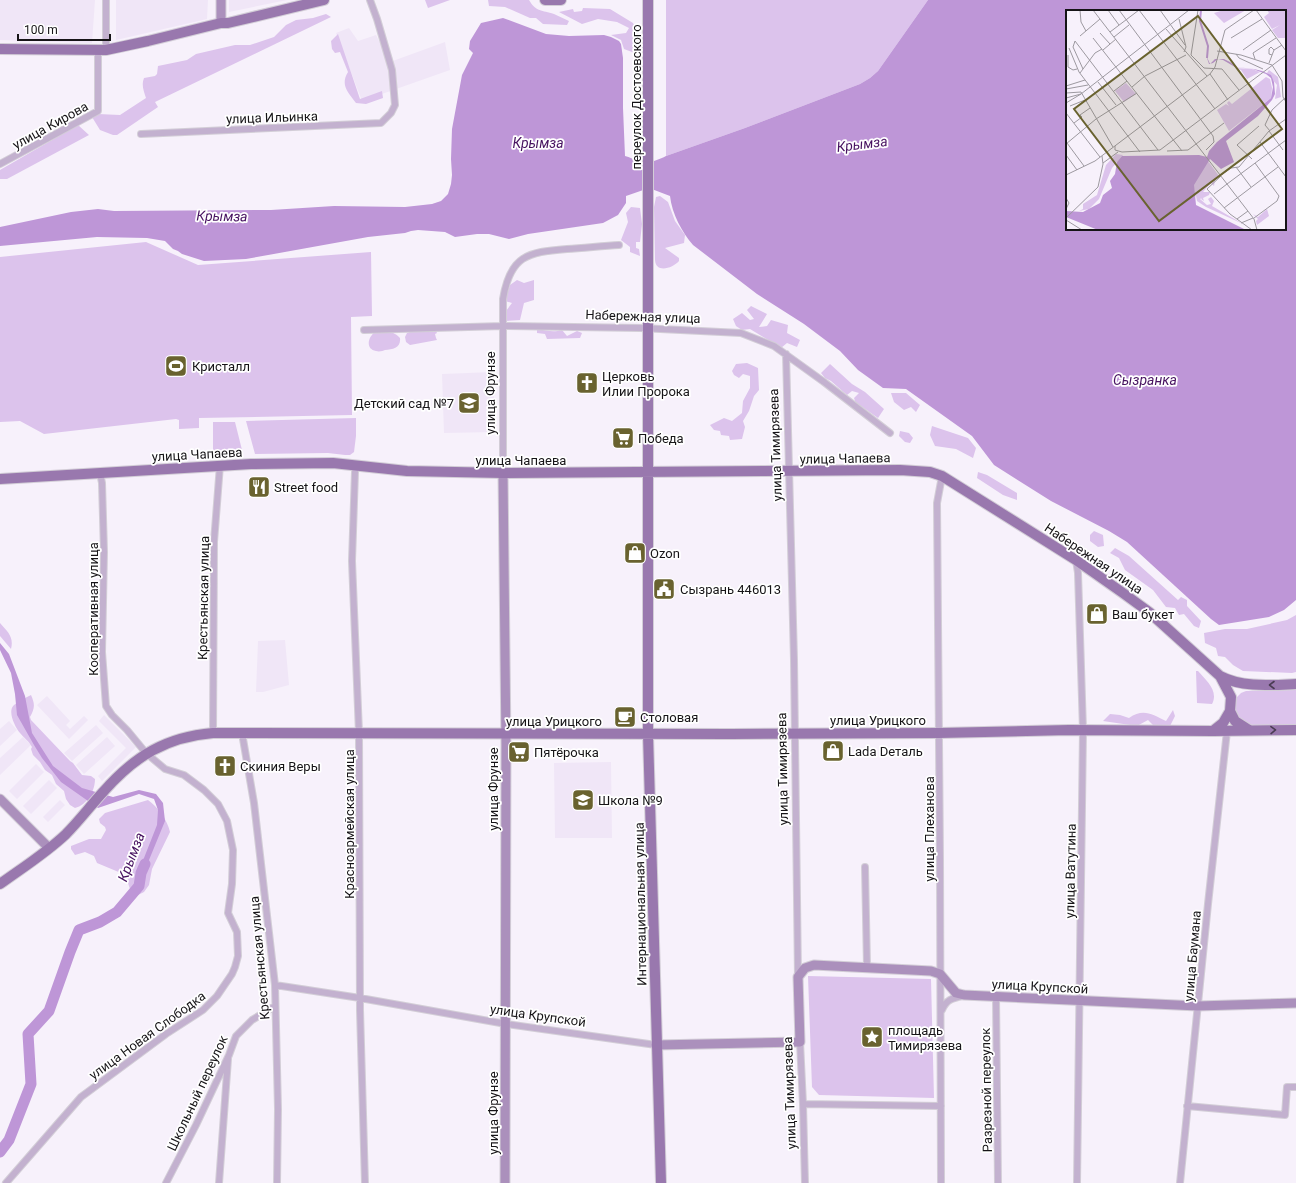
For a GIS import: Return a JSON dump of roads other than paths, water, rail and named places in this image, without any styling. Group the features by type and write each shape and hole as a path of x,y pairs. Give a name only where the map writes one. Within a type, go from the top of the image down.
{"main road":[{"path":"0,49 102,50 148,42 221,23 228,23 324,0"},
{"path":"545,0 562,0"},
{"name":"переулок Достоевского","path":"648,0 649,193"},
{"name":"Интернациональная улица","path":"649,193 648,734 661,1183"},
{"name":"улица Чапаева","path":"0,479 220,464 333,463 407,471 504,474 913,471 930,472 942,476"},
{"name":"Набережная улица","path":"942,476 1076,560 1149,612 1220,676"},
{"path":"1220,676 1248,685 1296,684"},
{"path":"1213,732 1223,723 1230,711 1231,697 1220,676"},
{"path":"1231,697 1240,689 1248,685"},
{"path":"1230,711 1235,721 1249,731 1296,730"},
{"name":"улица Урицкого","path":"0,884 65,835 105,789 133,763 146,753 160,746 194,734 795,734 1082,730 1213,732 1249,731"}],"street":[{"path":"102,50 106,0"},
{"path":"221,0 221,23"},
{"name":"улица Ильинка","path":"141,134 381,123 391,114 395,105 392,70 370,0"},
{"name":"улица Кирова","path":"0,164 98,111 102,50"},
{"name":"улица Фрунзе","path":"505,1183 506,734 503,299 509,276 521,260 529,254 542,251 619,245"},
{"name":"Набережная улица","path":"364,330 503,326 649,329 741,333 774,346 786,354 890,433"},
{"name":"улица Тимирязева","path":"786,354 795,734 798,977 805,1183"},
{"name":"Крестьянская улица","path":"213,733 214,542 220,464"},
{"name":"Красноармейская улица","path":"357,465 355,472 352,561 359,733 360,998 365,1183"},
{"name":"Кооперативная улица","path":"100,473 102,483 104,552 102,652 106,706 112,715 146,753"},
{"name":"улица Плеханова","path":"941,1183 937,503 942,476"},
{"name":"улица Ватутина","path":"1076,560 1078,573 1082,730 1077,1183"},
{"name":"улица Баумана","path":"1180,1183 1227,731"},
{"name":"Крестьянская улица","path":"242,733 254,803 275,985 278,1183"},
{"name":"улица Новая Слободка","path":"6,1183 81,1097 166,1034 203,1010 217,996 236,967 238,956 237,932 228,912 232,884 233,850 227,821 218,804 204,790 184,775 165,769 146,753"},
{"path":"0,799 49,848"},
{"path":"865,867 867,967"},
{"path":"798,977 805,968 814,965 931,971 940,974 956,993 964,995"},
{"name":"улица Крупской","path":"275,985 360,998 506,1024 656,1045 800,1042"},
{"path":"941,1013 945,1003 950,999 964,995"},
{"name":"улица Крупской","path":"964,995 1198,1006 1296,1003"},
{"name":"Разрезной переулок","path":"996,997 998,1183"},
{"name":"Школьный переулок","path":"166,1183 196,1125 229,1055 236,1036 252,1020 275,1006"},
{"path":"219,1183 229,1055"},
{"path":"1187,1106 1285,1115 1287,1087 1296,1087"},
{"path":"803,1104 941,1106"}],"water":[{"name":"Сызранка","path":"928,0 1296,0 1296,600 1284,610 1269,617 1219,625 1127,542 1051,501 994,465 972,436 906,389 883,388 858,370 840,351 804,324 757,294 693,245 678,222 670,196 649,188 626,196 626,203 618,215 603,223 528,234 509,239 489,234 455,237 445,232 418,230 368,237 246,259 204,261 182,254 173,249 165,241 147,238 97,237 0,246 0,227 71,212 98,209 114,211 271,210 334,206 405,207 432,204 441,201 448,194 451,184 452,129 462,75 473,53 469,49 470,41 481,23 503,18 546,34 569,36 604,35 619,41 621,44 623,58 625,156 641,162 656,160 745,128 860,84 878,71"},
{"name":"Крымза","path":"0,643 9,654 25,696 32,733 53,766 82,788 113,797 139,790 156,794 163,803 165,821 149,860 144,878 139,877 144,858 157,825 158,810 154,799 139,794 98,808 61,782 42,758 17,715 11,673 0,650"}],"waterway":[{"name":"Крымза","path":"0,1152 9,1140 31,1084 28,1034 49,1011 79,930 100,922 117,912 139,886 141,873 145,864"}],"place":[{"name":"Кристалл","path":"176,366"},
{"name":"Церковь Илии Пророка","path":"587,383"},
{"name":"Детский сад №7","path":"469,403"},
{"name":"Победа","path":"623,438"},
{"name":"Street food","path":"259,487"},
{"name":"Ozon","path":"635,553"},
{"name":"Сызрань 446013","path":"664,589"},
{"name":"Ваш букет","path":"1097,614"},
{"name":"Столовая","path":"625,717"},
{"name":"Lada Dеталь","path":"833,751"},
{"name":"Пятёрочка","path":"519,752"},
{"name":"Скиния Веры","path":"225,766"},
{"name":"Школа №9","path":"583,800"},
{"name":"площадь Тимирязева","path":"872,1037"}]}
